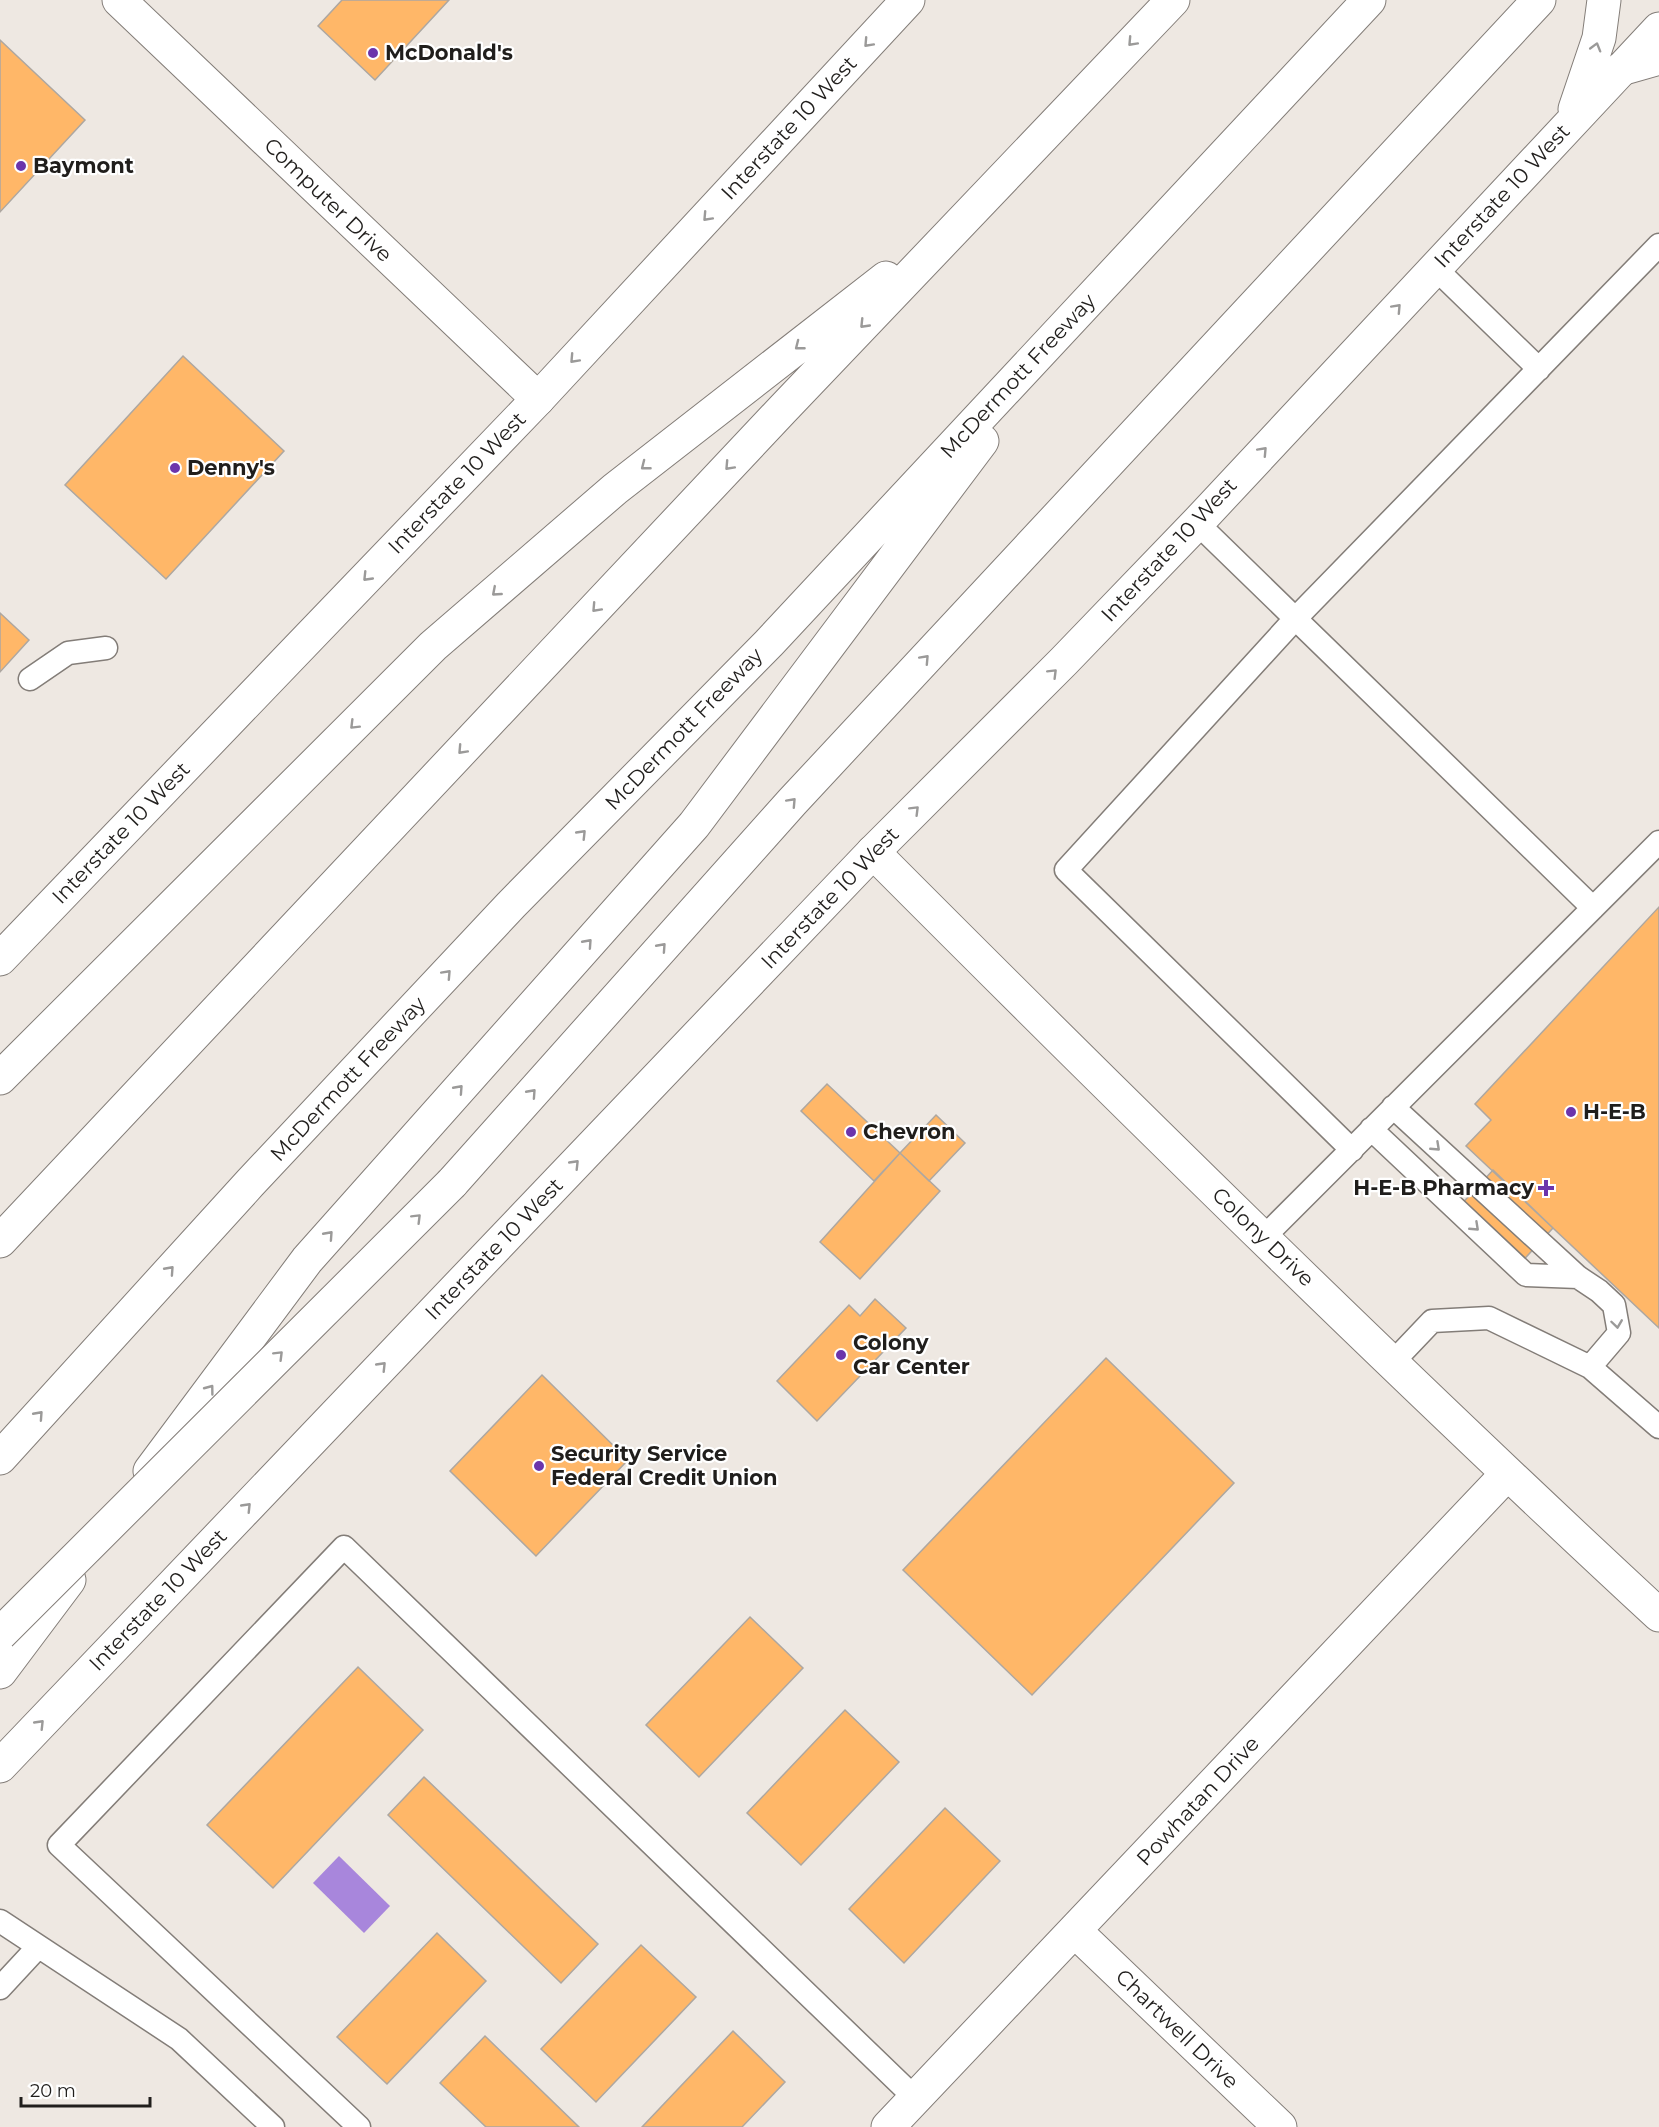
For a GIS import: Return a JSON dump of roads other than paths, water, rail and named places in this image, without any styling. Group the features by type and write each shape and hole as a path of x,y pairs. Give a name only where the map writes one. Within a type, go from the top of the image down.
{"main road":[{"name":"Computer Drive","path":"119,0 538,399"},
{"name":"Interstate 10 West","path":"0,959 538,399 908,0"},
{"path":"0,1241 782,410 1173,0"},
{"name":"McDermott Freeway","path":"0,1458 315,1114 512,905 769,643 1369,0"},
{"path":"0,1634 452,1184 792,802 1539,0"},
{"path":"1571,122 1599,38 1604,0"},
{"name":"Interstate 10 West","path":"0,1766 873,852 1064,661 1197,523 1659,28"},
{"path":"1621,69 1659,58"},
{"path":"0,1078 433,646 615,489 977,206"},
{"path":"0,1672 307,1260 694,825 1085,304"},
{"name":"Colony Drive","path":"873,852 1096,1076 1507,1474 1659,1615"},
{"name":"Powhatan Drive","path":"888,2127 1507,1474"},
{"name":"Chartwell Drive","path":"1075,1931 1280,2127"}],"lane":[{"path":"1352,1150 1066,870 1295,619 1659,246"},
{"path":"1435,268 1539,369"},
{"path":"1197,523 1593,908"},
{"path":"30,679 68,653 106,648"},
{"path":"1263,1238 1659,842"},
{"path":"1393,1107 1578,1277 1614,1305 1620,1333 1590,1366"},
{"path":"1371,1129 1526,1275 1578,1277"},
{"path":"1393,1362 1432,1321 1489,1318 1590,1366 1659,1427"},
{"path":"359,2127 59,1845 344,1547 915,2098"},
{"path":"0,1921 179,2039 273,2127"},
{"path":"0,1988 39,1947"}],"place":[{"name":"McDonald's","path":"373,53"},
{"name":"Baymont","path":"21,166"},
{"name":"Denny's","path":"175,468"},
{"name":"H-E-B","path":"1571,1112"},
{"name":"Chevron","path":"851,1132"},
{"name":"H-E-B Pharmacy","path":"1546,1188"},
{"name":"Colony Car Center","path":"841,1355"},
{"name":"Security Service Federal Credit Union","path":"539,1466"}]}
